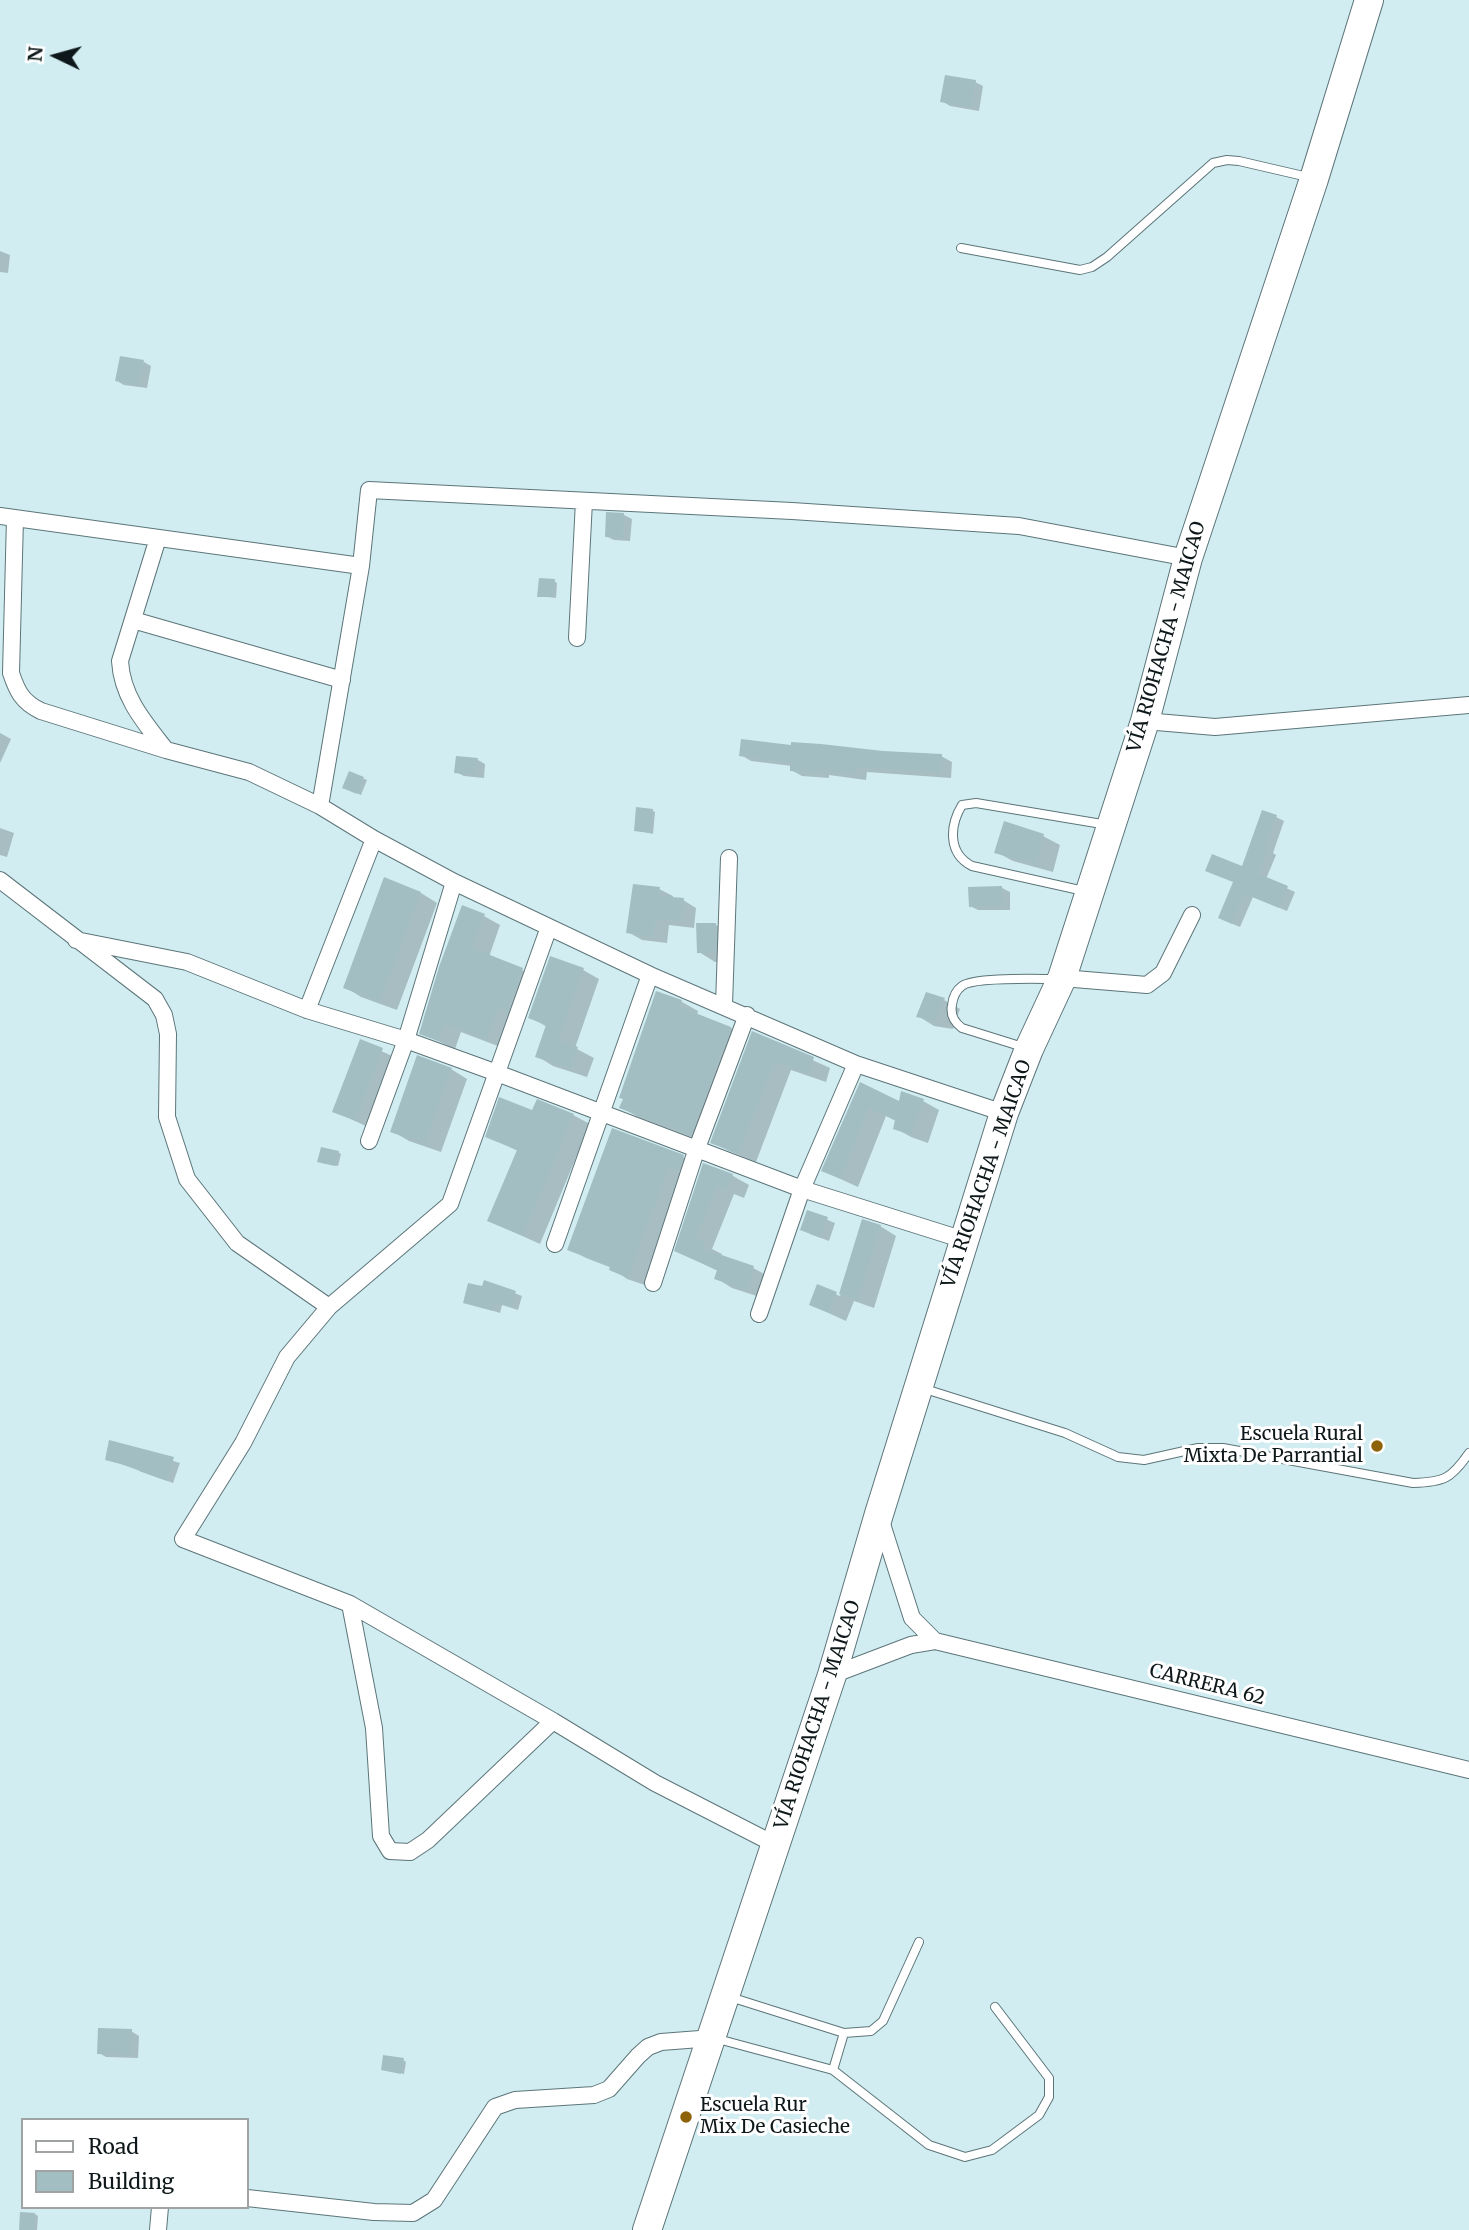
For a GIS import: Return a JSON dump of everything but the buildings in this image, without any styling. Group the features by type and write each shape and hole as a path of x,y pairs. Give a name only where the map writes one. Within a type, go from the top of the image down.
{"highway":[{"name":"VÍA RIOHACHA - MAICAO","path":"647,2230 832,1675 879,1514 1004,1113 1062,978 1144,720 1188,558 1314,179 1369,0"}],"street":[{"path":"320,806 361,566 369,490 1019,526 1188,558"},
{"path":"577,638 583,501"},
{"path":"361,566 7,517 11,673 18,694 29,705 41,711 166,750 249,772 320,806 454,882 650,975 856,1064 1004,1113"},
{"path":"158,538 120,661 121,680 142,720 166,750"},
{"path":"133,620 342,680"},
{"path":"1144,720 1215,727 1469,705"},
{"path":"307,1010 374,839"},
{"path":"724,1005 729,858"},
{"path":"0,880 155,999 164,1015 168,1034 167,1117 187,1179 237,1243 329,1307"},
{"path":"369,1141 406,1040 454,882"},
{"path":"1062,978 1147,985 1163,973 1192,915"},
{"path":"549,927 450,1203 329,1307 287,1357 243,1443 184,1539 349,1604 655,1783 776,1845"},
{"path":"76,940 187,962 307,1010 406,1040 802,1189 964,1240"},
{"path":"555,1244 650,975"},
{"path":"653,1283 697,1148 747,1015"},
{"path":"759,1314 802,1189 856,1064"},
{"path":"879,1514 912,1618 935,1641"},
{"path":"349,1604 374,1728 381,1836 390,1851 410,1852 428,1840 553,1721"},
{"name":"CARRERA 62","path":"832,1675 912,1645 935,1641 1469,1770"},
{"path":"248,2198 374,2212 413,2213 434,2200 495,2107 515,2100 594,2095 608,2089 648,2048 661,2042 713,2038"},
{"path":"158,2230 160,2209"}],"lane":[{"path":"961,248 1080,270 1092,267 1107,257 1213,163 1239,161 1314,179"},
{"path":"1089,892 964,862 954,849 954,819 962,805 976,803 1111,826"},
{"path":"1030,1049 962,1028 954,1022 951,1009 953,995 963,985 976,981 1062,978"},
{"path":"918,1387 1065,1433 1118,1457 1144,1460 1198,1448 1223,1448 1413,1483 1436,1482 1457,1471 1469,1452"},
{"path":"726,1996 845,2033 871,2031 883,2021 919,1942"},
{"path":"713,2038 833,2070 929,2145 965,2157 992,2150 1039,2115 1049,2097 1049,2078 995,2007"},
{"path":"833,2070 845,2033"}],"place":[{"name":"Escuela Rural Mixta De Parrantial","path":"1377,1446"},
{"name":"Escuela Rur Mix De Casieche","path":"686,2117"}]}
